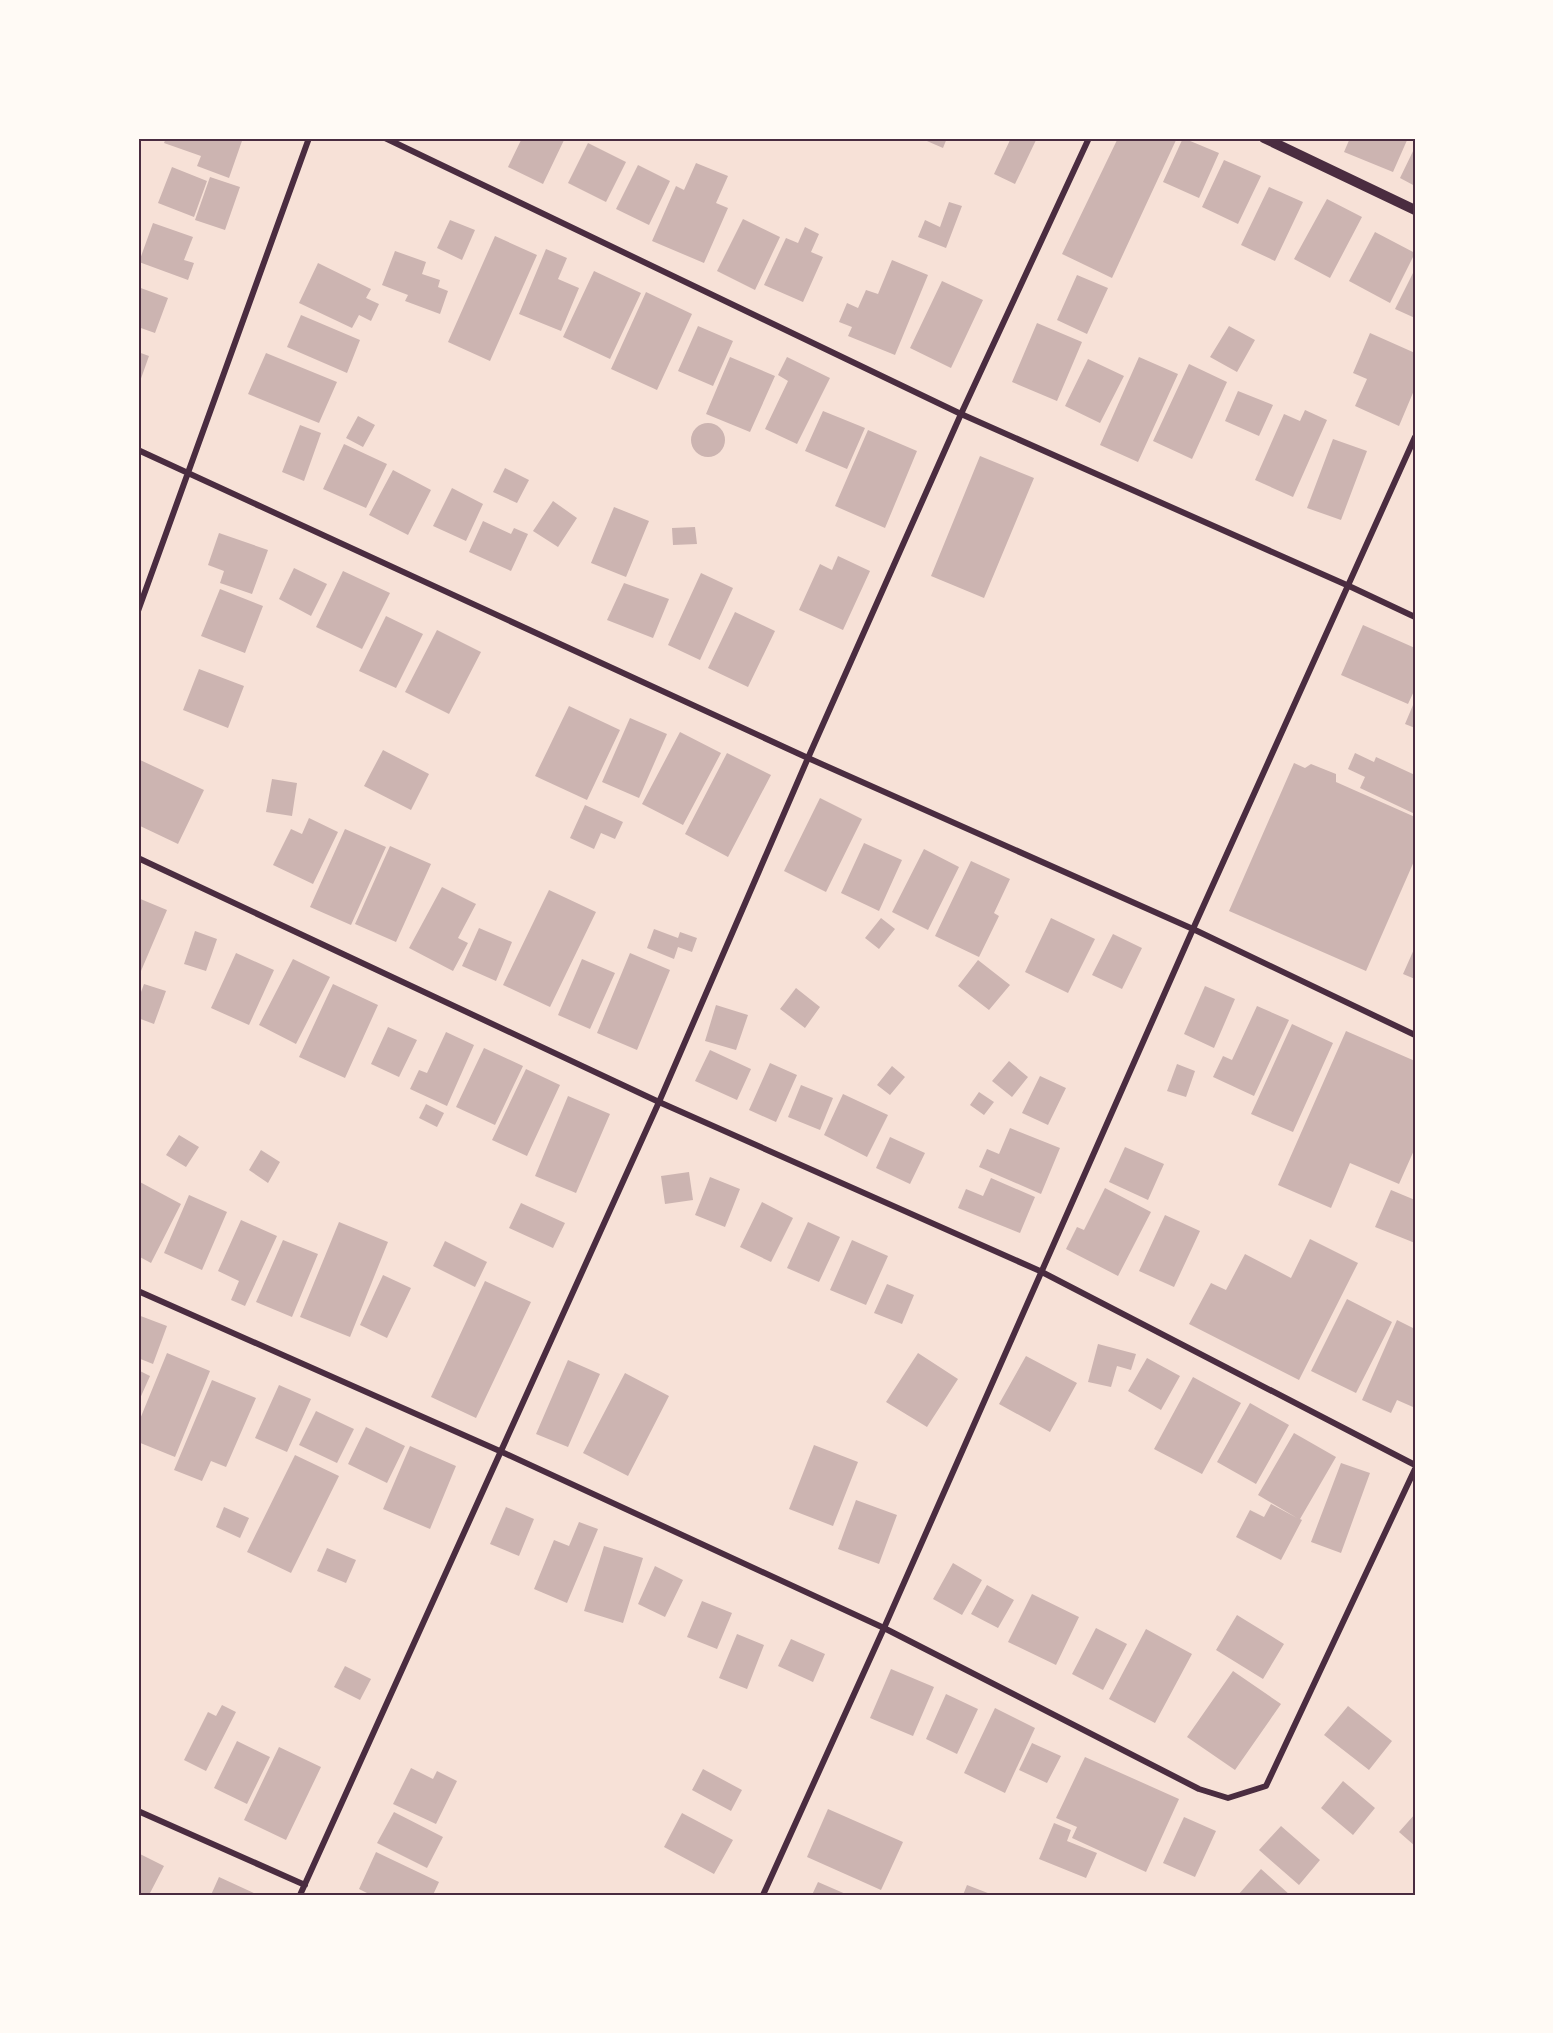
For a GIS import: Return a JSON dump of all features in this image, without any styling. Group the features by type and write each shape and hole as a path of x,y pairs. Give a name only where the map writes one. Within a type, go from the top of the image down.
{"street":[{"path":"138,611 309,138"},
{"path":"385,138 961,414 1349,586 1415,618"},
{"path":"300,1895 660,1102 808,758 961,414 1089,138"},
{"path":"1264,138 1415,210"},
{"path":"764,1895 1040,1271 1415,437"},
{"path":"138,450 808,758 1193,929 1415,1035"},
{"path":"138,858 660,1102 1040,1271 1415,1467 1266,1786 1228,1798 1198,1789 884,1628 502,1452 138,1292"},
{"path":"138,1812 305,1885"}],"building":[{"path":"166,138 243,138 229,178 197,166 201,156 164,143"},
{"path":"522,138 565,138 543,184 508,167"},
{"path":"920,138 947,138 943,148"},
{"path":"1011,138 1037,138 1015,184 994,174"},
{"path":"1118,138 1177,138 1112,278 1062,254"},
{"path":"1183,138 1219,153 1199,198 1163,182"},
{"path":"1350,138 1408,138 1393,172 1344,152"},
{"path":"588,143 626,162 606,202 568,183"},
{"path":"1415,147 1415,186 1400,178"},
{"path":"1224,160 1261,176 1238,224 1202,207"},
{"path":"696,163 728,176 716,203 728,208 704,263 652,241 676,186 684,190"},
{"path":"638,165 670,181 649,225 616,209"},
{"path":"172,167 207,181 194,217 158,203"},
{"path":"210,177 240,187 225,230 195,220"},
{"path":"1269,187 1303,202 1275,261 1241,245"},
{"path":"1327,199 1362,217 1330,278 1294,259"},
{"path":"949,202 962,206 946,248 918,237 925,220 940,227"},
{"path":"743,219 780,237 755,290 717,271"},
{"path":"450,220 475,230 462,260 437,248"},
{"path":"153,223 193,237 184,260 194,263 188,280 139,262"},
{"path":"805,227 819,234 811,252 823,257 803,302 764,285 786,238 798,243"},
{"path":"1375,232 1415,253 1390,303 1349,281"},
{"path":"495,236 537,255 490,361 448,342"},
{"path":"546,249 567,258 558,279 579,288 561,331 519,314"},
{"path":"395,251 426,262 422,274 440,280 438,287 448,291 440,314 405,301 408,295 382,285"},
{"path":"892,260 928,275 895,355 848,336 852,327 839,322 847,303 858,308 866,290 878,294"},
{"path":"318,263 371,289 366,298 379,304 371,321 359,315 352,328 299,303"},
{"path":"1415,269 1415,318 1395,309"},
{"path":"594,271 641,293 610,359 563,337"},
{"path":"1077,275 1108,288 1087,334 1057,320"},
{"path":"942,281 983,300 951,368 910,348"},
{"path":"138,287 168,298 155,333 138,327"},
{"path":"646,292 692,314 657,390 611,369"},
{"path":"301,315 360,340 347,373 287,347"},
{"path":"1037,323 1082,342 1057,401 1012,382"},
{"path":"698,326 733,341 713,386 678,371"},
{"path":"1229,326 1255,340 1237,372 1210,357"},
{"path":"1370,333 1415,353 1415,388 1399,426 1355,406 1367,379 1353,373"},
{"path":"138,352 149,356 138,387"},
{"path":"266,353 337,382 319,423 248,394"},
{"path":"730,357 775,376 750,432 706,414"},
{"path":"787,357 830,378 797,444 765,429 788,381 778,375"},
{"path":"1139,357 1178,374 1138,462 1100,445"},
{"path":"1088,359 1124,376 1100,423 1065,406"},
{"path":"1189,364 1227,382 1192,459 1153,441"},
{"path":"1238,391 1273,405 1259,436 1225,421"},
{"path":"1305,410 1327,420 1293,497 1255,480 1284,414 1300,421"},
{"path":"823,411 865,428 847,469 805,451"},
{"path":"358,416 375,425 363,447 346,438"},
{"path":"708,423 720,428 725,440 720,452 708,457 696,452 691,440 696,428"},
{"path":"300,425 321,433 304,481 282,472"},
{"path":"868,430 917,451 885,528 835,506"},
{"path":"1333,439 1367,451 1341,520 1307,508"},
{"path":"344,444 387,464 366,508 323,489"},
{"path":"980,456 1034,478 984,598 931,576"},
{"path":"505,468 529,480 517,503 493,492"},
{"path":"393,470 431,490 408,535 369,515"},
{"path":"452,488 483,504 466,541 433,526"},
{"path":"553,501 577,518 558,547 533,531"},
{"path":"614,507 649,521 626,577 591,563"},
{"path":"483,521 511,534 514,528 528,534 511,571 469,552"},
{"path":"695,527 697,544 673,545 672,528"},
{"path":"219,533 268,550 252,594 220,583 224,571 208,565"},
{"path":"838,556 870,571 843,630 799,610 820,564 832,570"},
{"path":"294,568 327,584 311,616 279,599"},
{"path":"343,571 390,593 362,649 316,627"},
{"path":"701,573 733,588 700,660 668,645"},
{"path":"624,583 669,599 653,638 607,620"},
{"path":"220,589 263,606 245,653 201,636"},
{"path":"735,612 775,631 748,687 708,668"},
{"path":"386,616 423,634 396,688 359,671"},
{"path":"1363,625 1415,648 1415,689 1408,704 1341,675"},
{"path":"437,630 481,652 449,714 405,692"},
{"path":"199,669 244,686 228,728 183,710"},
{"path":"1413,705 1415,706 1415,728 1405,724"},
{"path":"569,706 620,730 587,800 535,776"},
{"path":"630,718 667,734 639,798 602,782"},
{"path":"680,732 721,753 683,825 642,804"},
{"path":"383,750 429,774 411,810 364,786"},
{"path":"727,753 771,775 728,857 685,834"},
{"path":"1355,753 1374,762 1376,757 1415,775 1415,814 1360,788 1365,777 1348,769"},
{"path":"138,759 204,790 178,844 138,825"},
{"path":"1294,763 1305,768 1311,764 1336,774 1336,782 1415,817 1415,859 1366,971 1229,911"},
{"path":"272,779 297,783 292,816 266,812"},
{"path":"820,798 862,819 826,892 784,871"},
{"path":"585,805 623,822 615,839 601,833 594,849 570,838"},
{"path":"309,818 338,832 313,884 273,865 291,829 302,834"},
{"path":"345,829 386,847 351,925 310,907"},
{"path":"864,843 902,860 879,911 841,893"},
{"path":"390,846 431,864 396,942 355,924"},
{"path":"924,849 959,867 928,930 892,912"},
{"path":"971,861 1010,879 994,913 999,916 979,957 935,936"},
{"path":"442,887 476,904 458,938 468,943 453,971 409,948"},
{"path":"549,890 596,912 550,1007 503,985"},
{"path":"138,898 167,910 138,978"},
{"path":"881,918 895,929 879,949 865,938"},
{"path":"1051,918 1095,939 1068,993 1025,972"},
{"path":"479,928 512,942 496,981 462,966"},
{"path":"654,929 678,938 680,932 697,938 692,952 678,947 674,959 647,948"},
{"path":"195,931 217,939 206,971 184,964"},
{"path":"1113,934 1142,948 1122,989 1092,975"},
{"path":"1415,947 1415,979 1403,974"},
{"path":"236,953 274,970 249,1025 211,1008"},
{"path":"630,953 670,970 637,1050 597,1033"},
{"path":"293,959 330,977 296,1044 259,1025"},
{"path":"582,959 615,973 590,1029 558,1015"},
{"path":"978,960 1010,985 989,1010 958,986"},
{"path":"144,984 166,991 154,1024 138,1018 138,1000"},
{"path":"333,984 378,1005 345,1078 299,1057"},
{"path":"1205,986 1235,999 1214,1048 1184,1034"},
{"path":"796,988 820,1007 805,1028 780,1009"},
{"path":"716,1005 748,1015 736,1050 705,1041"},
{"path":"1257,1006 1289,1020 1254,1096 1213,1077 1223,1056 1232,1060"},
{"path":"1292,1024 1333,1043 1293,1132 1251,1114"},
{"path":"388,1027 417,1040 399,1077 371,1064"},
{"path":"1346,1031 1415,1061 1415,1148 1399,1184 1350,1163 1331,1208 1278,1185"},
{"path":"446,1032 474,1045 447,1106 410,1089 419,1070 427,1073"},
{"path":"484,1048 523,1066 495,1125 456,1107"},
{"path":"710,1050 751,1069 737,1100 695,1081"},
{"path":"1009,1061 1028,1077 1012,1097 992,1081"},
{"path":"770,1063 797,1075 776,1122 749,1110"},
{"path":"1177,1064 1195,1071 1186,1097 1167,1091"},
{"path":"892,1066 905,1077 890,1095 877,1085"},
{"path":"526,1069 560,1085 527,1156 492,1140"},
{"path":"1040,1076 1066,1088 1048,1125 1022,1113"},
{"path":"801,1085 833,1098 820,1130 788,1117"},
{"path":"979,1092 994,1102 984,1115 970,1105"},
{"path":"843,1094 888,1115 867,1157 824,1135"},
{"path":"568,1096 610,1114 576,1193 535,1176"},
{"path":"426,1104 444,1113 437,1127 419,1118"},
{"path":"1010,1128 1060,1148 1041,1194 979,1167 987,1149 999,1154"},
{"path":"179,1135 199,1147 186,1167 166,1155"},
{"path":"890,1137 925,1153 910,1184 876,1168"},
{"path":"1125,1147 1164,1164 1148,1200 1109,1182"},
{"path":"261,1150 280,1162 268,1183 249,1170"},
{"path":"689,1172 693,1200 665,1204 661,1176"},
{"path":"710,1177 740,1189 725,1227 695,1215"},
{"path":"991,1178 1035,1197 1020,1233 958,1208 966,1189 983,1196"},
{"path":"138,1181 181,1204 151,1263 138,1256"},
{"path":"1105,1188 1151,1212 1118,1276 1066,1249 1077,1227 1084,1230"},
{"path":"1391,1190 1415,1200 1415,1243 1375,1227"},
{"path":"189,1195 227,1212 202,1270 164,1253"},
{"path":"762,1202 793,1218 771,1262 740,1247"},
{"path":"521,1203 565,1223 553,1248 509,1228"},
{"path":"1165,1215 1200,1231 1174,1287 1139,1271"},
{"path":"241,1220 277,1236 245,1306 231,1300 239,1281 218,1271"},
{"path":"339,1222 388,1242 350,1337 300,1317"},
{"path":"808,1222 840,1237 819,1282 787,1268"},
{"path":"1310,1239 1358,1263 1299,1380 1189,1324 1211,1283 1226,1290 1245,1254 1291,1278"},
{"path":"283,1240 318,1254 292,1317 256,1302"},
{"path":"852,1240 888,1256 866,1305 830,1290"},
{"path":"445,1241 487,1262 475,1287 433,1266"},
{"path":"383,1275 411,1288 387,1338 360,1325"},
{"path":"485,1281 531,1302 476,1418 431,1397"},
{"path":"887,1284 914,1295 902,1324 874,1313"},
{"path":"1347,1299 1392,1322 1356,1393 1311,1371"},
{"path":"138,1315 167,1326 153,1364 138,1358"},
{"path":"1397,1320 1415,1329 1415,1403 1413,1407 1397,1400 1391,1413 1362,1400"},
{"path":"1098,1344 1136,1354 1131,1370 1117,1366 1111,1387 1088,1382"},
{"path":"167,1353 210,1371 175,1457 138,1442 138,1424"},
{"path":"918,1353 958,1379 927,1427 886,1402"},
{"path":"1026,1356 1077,1383 1050,1432 999,1404"},
{"path":"1147,1358 1180,1376 1161,1410 1128,1391"},
{"path":"568,1360 600,1374 568,1447 536,1434"},
{"path":"138,1370 150,1376 138,1403"},
{"path":"625,1373 669,1396 628,1476 583,1453"},
{"path":"1193,1377 1241,1403 1202,1474 1154,1449"},
{"path":"212,1380 256,1398 226,1467 211,1461 202,1481 174,1470"},
{"path":"279,1385 311,1399 287,1452 255,1438"},
{"path":"1250,1403 1289,1425 1256,1484 1217,1462"},
{"path":"316,1411 354,1429 337,1463 299,1445"},
{"path":"366,1427 405,1446 387,1483 348,1464"},
{"path":"1294,1433 1336,1457 1300,1519 1302,1520 1281,1560 1236,1537 1250,1510 1264,1517 1271,1504 1297,1518 1258,1495"},
{"path":"814,1445 858,1462 833,1526 789,1509"},
{"path":"410,1446 456,1466 430,1529 383,1509"},
{"path":"295,1455 339,1476 291,1573 247,1552"},
{"path":"1341,1463 1370,1473 1341,1553 1311,1542"},
{"path":"856,1500 897,1515 879,1564 838,1549"},
{"path":"224,1507 249,1518 240,1538 216,1527"},
{"path":"506,1507 534,1519 519,1556 490,1544"},
{"path":"579,1522 598,1529 567,1603 534,1589 554,1540 569,1546"},
{"path":"604,1546 643,1558 623,1623 584,1611"},
{"path":"327,1548 356,1560 346,1583 317,1571"},
{"path":"953,1563 982,1580 962,1615 933,1599"},
{"path":"655,1566 683,1580 665,1617 638,1604"},
{"path":"987,1585 1014,1600 998,1628 971,1614"},
{"path":"1032,1594 1079,1617 1056,1665 1008,1642"},
{"path":"702,1601 732,1613 717,1649 687,1637"},
{"path":"1237,1615 1284,1644 1263,1679 1216,1650"},
{"path":"1096,1628 1127,1644 1103,1690 1072,1674"},
{"path":"1146,1629 1192,1654 1155,1723 1109,1699"},
{"path":"737,1634 764,1645 747,1689 719,1678"},
{"path":"791,1639 825,1654 813,1682 778,1666"},
{"path":"345,1666 371,1679 360,1700 334,1687"},
{"path":"891,1669 934,1687 913,1736 870,1718"},
{"path":"1233,1671 1281,1704 1235,1770 1187,1737"},
{"path":"946,1694 978,1709 957,1754 926,1739"},
{"path":"222,1705 236,1712 206,1771 184,1760 208,1712 216,1716"},
{"path":"1348,1706 1392,1741 1369,1770 1324,1735"},
{"path":"995,1708 1035,1728 1005,1793 964,1773"},
{"path":"237,1741 270,1757 247,1804 214,1788"},
{"path":"1032,1743 1061,1756 1047,1783 1019,1770"},
{"path":"279,1747 321,1767 286,1840 244,1820"},
{"path":"1085,1757 1179,1799 1146,1872 1072,1838 1077,1827 1056,1818"},
{"path":"411,1768 433,1779 437,1771 457,1781 436,1824 393,1804"},
{"path":"703,1769 742,1790 731,1811 692,1790"},
{"path":"1343,1781 1375,1808 1353,1835 1321,1808"},
{"path":"828,1809 903,1842 881,1890 807,1857"},
{"path":"394,1812 443,1837 427,1868 377,1843"},
{"path":"682,1813 733,1840 714,1874 664,1847"},
{"path":"1415,1814 1415,1846 1399,1832"},
{"path":"1184,1817 1216,1831 1195,1877 1163,1863"},
{"path":"1054,1823 1071,1830 1067,1841 1097,1853 1086,1878 1039,1859"},
{"path":"1281,1826 1320,1860 1299,1885 1259,1850"},
{"path":"376,1852 439,1882 433,1895 371,1895 359,1889"},
{"path":"138,1853 164,1866 149,1895 138,1895"},
{"path":"1261,1869 1290,1895 1238,1895"},
{"path":"219,1877 258,1895 211,1895"},
{"path":"818,1882 848,1895 812,1895"},
{"path":"967,1885 993,1895 963,1895"}]}
